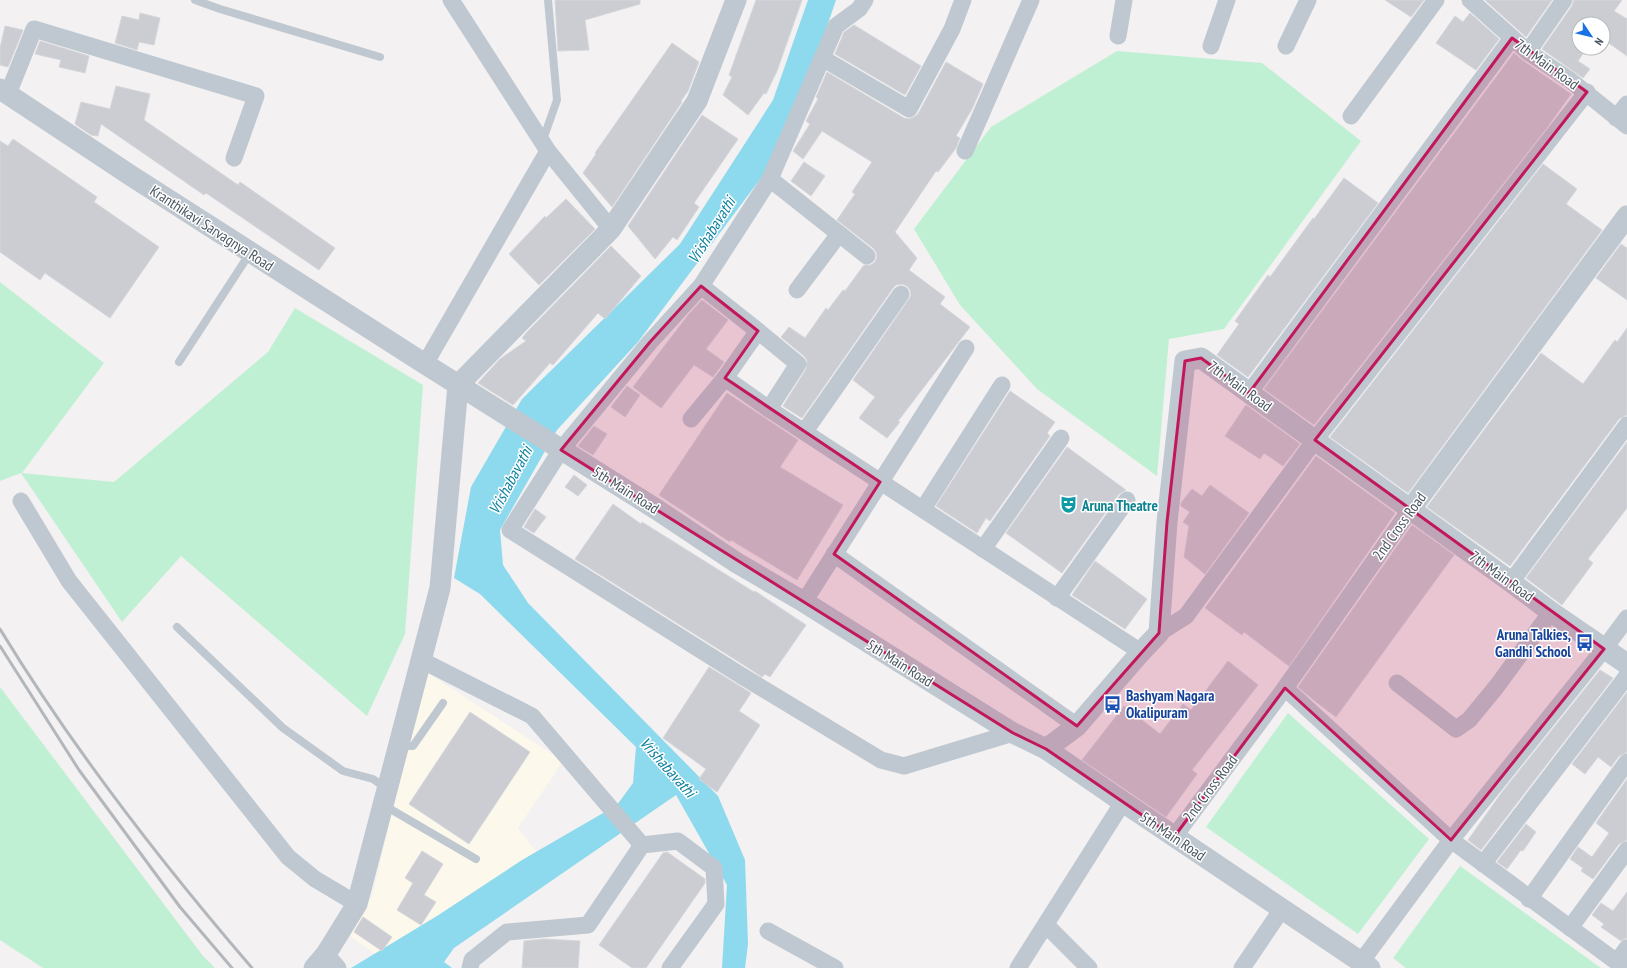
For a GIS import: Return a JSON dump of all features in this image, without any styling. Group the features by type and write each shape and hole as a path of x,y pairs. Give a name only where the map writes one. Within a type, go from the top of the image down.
{"street":[{"path":"451,0 544,144 611,229"},
{"path":"326,963 357,904 440,588 458,385 611,229 697,101 736,0"},
{"path":"865,0 859,9 836,26 770,179 701,286 650,342 561,450 510,530 742,676 881,760 904,766 1013,733"},
{"path":"822,58 909,109 952,29 963,0"},
{"path":"965,150 1031,0"},
{"path":"1118,36 1124,0"},
{"path":"1211,46 1227,0"},
{"path":"1286,46 1308,0"},
{"path":"1351,116 1436,0"},
{"name":"7th Main Road","path":"1470,0 1528,52 1587,92 1622,122"},
{"path":"1528,52 1564,0"},
{"path":"4,92 34,29 256,96 234,158"},
{"path":"1249,393 1512,38"},
{"name":"Kranthikavi Sarvagnya Road","path":"4,92 133,177 425,364"},
{"path":"1046,749 1077,726 1159,633 1186,616 1315,440 1587,92"},
{"path":"1622,122 1627,104"},
{"path":"425,364 544,144"},
{"path":"770,179 867,256"},
{"name":"2nd Cross Road","path":"1174,837 1285,688 1410,510 1627,216"},
{"path":"797,290 839,234"},
{"path":"701,286 798,364 769,409"},
{"path":"805,431 901,294"},
{"path":"691,419 724,378 758,331"},
{"path":"804,602 966,348"},
{"name":"7th Main Road","path":"1159,633 1167,522 1185,360 1201,358 1551,612 1627,664"},
{"name":"5th Main Road","path":"425,364 656,509 737,563 804,602 1013,733 1046,749 1174,837 1366,965"},
{"path":"724,378 880,482 1141,652"},
{"path":"923,509 1002,385"},
{"path":"1511,582 1627,425"},
{"path":"983,549 1061,438"},
{"path":"1057,598 1127,500"},
{"path":"20,501 69,581 288,857 315,880 357,904"},
{"path":"834,554 1077,726"},
{"path":"1397,683 1456,728 1469,720 1498,686 1551,612"},
{"path":"1366,965 1451,840 1627,618"},
{"path":"421,660 532,716 642,845"},
{"path":"1483,864 1627,676"},
{"path":"1285,688 1451,840 1529,899 1621,965 1627,948"},
{"path":"1529,899 1627,762"},
{"path":"1018,968 1123,802"},
{"path":"470,968 472,960 507,932 588,925 642,845 678,841 714,868 716,904 670,968"},
{"path":"1570,928 1627,850"},
{"path":"1242,968 1282,908"},
{"path":"1046,924 1090,968"},
{"path":"768,930 835,968"}],"lane":[{"path":"195,0 220,9 380,57"},
{"path":"544,144 545,134 557,100 548,0"},
{"path":"179,362 251,253"},
{"path":"177,626 283,728 343,771 373,779 386,796 392,810 476,859"},
{"path":"399,746 413,746 443,703"}],"highlighted area":[{"path":"1512,38 1587,92 1315,440 1604,649 1451,840 1285,688 1174,837 1046,749 1013,733 561,450 650,342 701,286 758,331 725,378 880,482 834,554 1077,726 1159,633 1167,522 1185,361 1201,358 1249,393"}],"shaded area":[{"path":"426,672 563,761 518,828 536,852 375,954 347,934 372,896"}],"green space":[{"path":"1117,51 1262,63 1361,141 1224,329 1169,339 1157,476 1037,389 960,305 914,229 991,127"},
{"path":"0,282 104,363 22,473 114,482 268,352 295,308 423,385 405,634 367,716 181,556 122,622 21,473 0,481"},
{"path":"0,687 203,956 215,968 43,968 0,940"},
{"path":"1288,713 1429,839 1358,934 1206,827"},
{"path":"1460,866 1601,968 1406,968 1393,958"}],"water":[{"name":"Vrishabavathi","path":"808,0 836,0 825,32 764,174 638,342 557,430 500,530 503,565 528,603 718,796 745,860 748,944 745,968 722,968 727,885 676,795 454,948 444,962 452,968 351,968 437,916 522,860 617,805 633,783 636,747 480,594 454,578 471,487 522,399 680,244 773,100"}],"building":[{"path":"555,0 640,0 640,4 585,20 589,50 558,51"},
{"path":"756,0 802,0 777,71 766,94 764,93 748,115 723,95 732,77 729,75"},
{"path":"1385,0 1424,0 1411,17"},
{"path":"1485,0 1552,0 1526,37"},
{"path":"1574,0 1622,0 1614,11 1627,19 1627,56 1611,45 1611,16 1571,16 1571,56 1581,56 1578,61 1590,69 1583,78 1542,49 1572,6"},
{"path":"140,13 160,18 154,45 139,42 137,50 115,43 122,16 139,20"},
{"path":"1470,13 1499,39 1476,70 1436,43 1455,16 1463,22"},
{"path":"854,25 921,66 905,95 835,54 844,32"},
{"path":"5,26 23,30 8,67 0,65 0,48"},
{"path":"40,41 89,56 85,73 59,67 61,60 35,54"},
{"path":"672,43 699,62 688,91 681,101 682,102 612,207 583,173 596,154 595,153"},
{"path":"1514,53 1571,94 1546,129 1314,425 1264,389"},
{"path":"946,62 983,84 972,109 956,136 960,138 956,148 938,172 936,171 895,232 917,258 909,270 945,297 940,304 970,327 898,421 900,422 887,438 859,418 875,397 853,380 911,295 907,286 902,284 896,285 802,418 783,406 806,369 807,360 781,337 789,327 805,338 826,308 828,310 843,290 845,291 864,265 871,265 875,262 877,257 873,248 837,220 855,194 852,192 872,162 822,131 803,159 793,151 810,124 806,121 818,99 816,97 827,72 904,118 909,119 918,114"},
{"path":"116,86 150,94 144,120 238,185 240,182 335,248 319,270 206,193 204,195 101,124 98,136 91,135 75,124 81,102 110,109"},
{"path":"702,115 738,139 694,203 699,207 677,240 673,237 655,259 628,226"},
{"path":"13,139 97,197 94,202 159,247 110,318 45,273 40,280 0,252 0,141 8,146"},
{"path":"804,162 825,176 811,196 791,181"},
{"path":"1543,164 1577,189 1566,204 1602,230 1408,493 1330,437"},
{"path":"1344,178 1378,203 1248,377 1217,355 1239,324 1235,321 1268,275 1270,277"},
{"path":"566,199 595,229 539,285 509,254 545,216 546,218"},
{"path":"1621,244 1627,248 1627,300 1596,278"},
{"path":"611,246 641,276 605,319 598,313 553,365 550,363 513,405 478,383 500,359 526,341 522,338 528,331"},
{"path":"702,300 728,320 706,349 724,362 713,377 694,365 661,408 633,387 689,314"},
{"path":"1627,328 1627,415 1619,419 1510,566 1427,507 1541,353 1583,384 1615,340 1617,342"},
{"path":"627,386 640,395 625,417 611,407"},
{"path":"1010,391 1055,422 1047,433 1050,436 990,521 986,518 977,533 936,506"},
{"path":"727,393 798,440 780,467 843,505 797,580 731,540 730,542 659,495"},
{"path":"1246,405 1300,444 1283,466 1264,453 1260,459 1225,436"},
{"path":"594,426 607,434 593,455 578,446"},
{"path":"1627,442 1627,508 1588,559 1593,563 1562,605 1526,578"},
{"path":"1067,447 1126,490 1119,494 1062,573 1006,533"},
{"path":"1316,456 1395,513 1289,666 1244,632 1242,635 1205,608"},
{"path":"574,475 587,485 578,496 565,487"},
{"path":"1210,485 1249,513 1205,574 1184,557 1189,526 1183,522 1190,512 1181,506 1181,503 1192,489 1202,496"},
{"path":"613,504 641,524 642,522 754,592 755,591 806,625 770,677 765,674 762,677 575,559"},
{"path":"535,509 546,517 534,533 524,527"},
{"path":"1412,525 1454,555 1336,717 1298,687"},
{"path":"1095,561 1147,599 1125,629 1072,595"},
{"path":"1228,661 1258,685 1192,770 1197,774 1166,817 1082,760 1124,706 1160,734 1183,704 1191,710"},
{"path":"709,667 751,693 739,711 760,725 717,792 699,779 706,769 663,738"},
{"path":"1600,670 1613,678 1481,850 1468,840 1502,792"},
{"path":"1627,692 1627,752 1619,756 1611,767 1598,757 1585,774 1572,764"},
{"path":"470,712 530,752 469,844 409,804"},
{"path":"1627,779 1627,840 1619,844 1593,879 1581,871 1583,868 1570,859 1578,847 1592,857 1609,833 1596,823"},
{"path":"1526,824 1536,832 1523,851 1521,850 1507,869 1497,862"},
{"path":"422,851 443,864 424,895 436,902 421,925 397,910 413,883 405,878"},
{"path":"667,852 705,879 705,883 646,968 632,968 599,945 663,853"},
{"path":"1627,892 1627,938 1621,941 1601,927 1604,924 1592,915 1601,903 1613,911"},
{"path":"363,917 392,937 382,951 354,932"},
{"path":"544,939 580,941 578,968 522,968 524,941"}],"railway":[{"path":"0,629 57,718 119,803 184,887 252,968"},
{"path":"0,646 79,770 180,907 232,968"}],"place":[{"name":"Aruna Theatre","path":"1069,505"},
{"name":"Aruna Talkies, Gandhi School","path":"1584,643"},
{"name":"Bashyam Nagara Okalipuram","path":"1113,704"}]}
